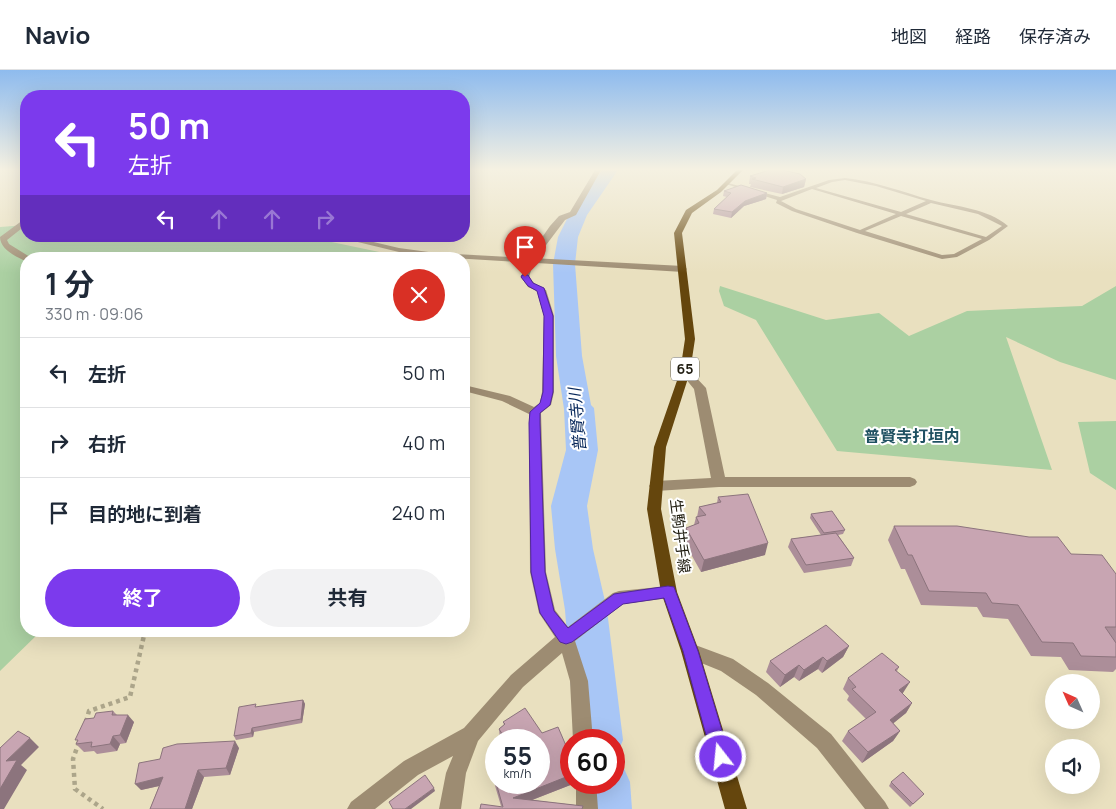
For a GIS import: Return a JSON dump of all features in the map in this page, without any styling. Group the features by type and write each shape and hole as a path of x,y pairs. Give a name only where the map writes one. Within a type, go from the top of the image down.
{"main road":[{"name":"生駒井手線","path":"699,204 689,212 678,233 690,339 685,372 660,447 654,509 668,592 690,651 736,809"}],"street":[{"path":"535,412 545,405 548,392 549,316 541,290 531,285 525,277 562,218 573,213 578,204"},
{"path":"20,226 3,239 5,245 20,255"},
{"path":"364,242 414,252"},
{"path":"470,257 683,269"},
{"path":"685,372 700,388 719,482"},
{"path":"470,389 506,398 535,412"},
{"path":"535,412 538,572 547,613 566,638 578,681 582,729"},
{"path":"656,486 719,482 910,482"},
{"path":"450,809 456,773 471,735 517,681 566,638 619,598 668,592"},
{"path":"690,651 727,665 783,706 824,741 878,809"},
{"path":"358,809 411,768 471,735"},
{"path":"586,794 587,809"}],"lane":[{"path":"783,204 859,232 942,257 955,256 987,239 1005,226 986,216 944,204"},
{"path":"871,204 987,239"},
{"path":"859,232 923,204"}],"path":[{"path":"84,727 89,711 130,697 144,637"},
{"path":"81,735 73,759 76,789 103,809"}],"green space":[{"path":"20,225 20,242 332,242 379,252 20,252 20,637 35,637 0,671 0,227"},
{"path":"720,286 826,320 879,313 909,336 967,311 1082,306 1116,286 1116,380 1060,362 1006,337 1052,470 837,451 756,320 724,306 719,291"},
{"path":"1116,421 1116,490 1090,473 1078,422"}],"building":[{"path":"719,204 741,204 732,212 714,209"},
{"path":"748,494 768,543 704,560 686,528 699,523 696,517 706,515 699,507 721,502 718,497"},
{"path":"832,511 845,530 824,533 811,514"},
{"path":"894,526 957,526 1029,537 1058,537 1071,554 1102,555 1116,574 1116,627 1105,627 1116,643 1116,657 1081,656 1073,643 1042,642 1018,605 992,603 986,593 929,591 912,555 908,555"},
{"path":"836,533 854,558 806,565 791,539"},
{"path":"826,625 849,646 827,661 823,657 804,670 799,665 785,675 770,661"},
{"path":"882,653 899,667 895,670 910,682 899,690 912,703 890,720 900,731 868,752 848,731 876,712 852,689 856,687 848,678"},
{"path":"303,700 301,719 252,728 251,733 234,736 239,707 256,704 255,707"},
{"path":"525,708 539,729 499,729 505,724 503,722"},
{"path":"113,711 112,715 128,715 120,735 113,736 110,744 91,747 92,742 76,744 78,740 75,740 85,719 94,718 96,713"},
{"path":"558,727 560,732 560,779 550,783 550,730"},
{"path":"18,731 30,738 6,761 17,760 0,789 0,748"},
{"path":"235,741 226,768 198,770 185,809 150,809 163,777 135,784 139,763 160,759 163,748 177,744"},
{"path":"903,772 924,794 913,804 891,782"},
{"path":"425,775 434,788 405,809 393,809 389,802"},
{"path":"499,794 523,794 513,798 583,806 582,809 480,809 481,804 503,807"}],"waterway":[{"name":"普賢寺川","path":"585,204 578,215 568,237 564,264 569,356 577,406 579,408 582,450 569,506 574,549 586,610 598,729"},
{"name":"普賢寺川","path":"605,794 606,809"}],"district":[{"name":"普賢寺打垣内","path":"912,436"}],"route":[{"path":"525,277 531,285 541,290 549,316 550,360 548,392 545,405 535,412 538,572 547,613 566,638 619,598 668,592 690,651 721,757"}]}
